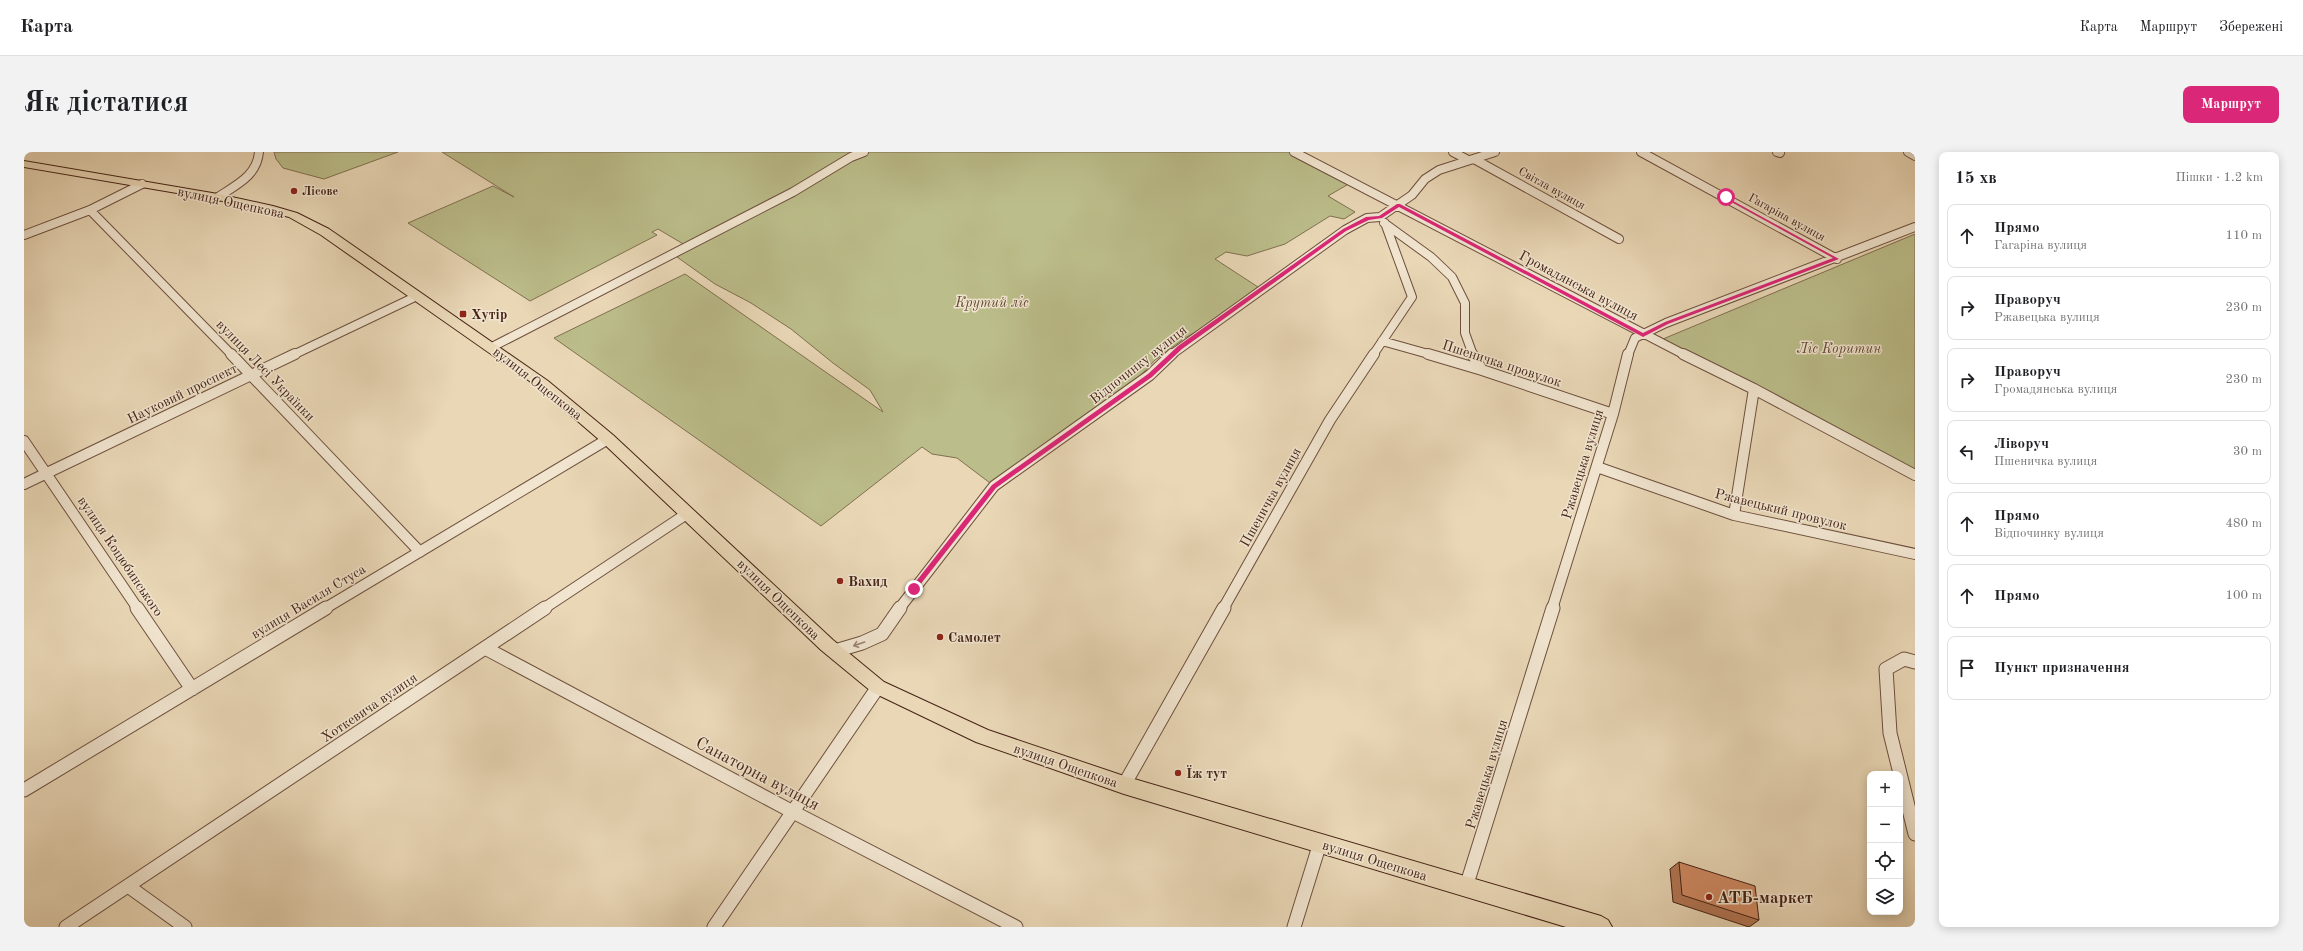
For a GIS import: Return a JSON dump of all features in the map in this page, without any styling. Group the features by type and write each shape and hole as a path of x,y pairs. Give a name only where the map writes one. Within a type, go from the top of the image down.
{"highway":[{"name":"вулиця Ощепкова","path":"24,164 218,197 273,209 293,216 325,232 543,384 608,439 835,651 878,687 983,736 1124,785 1600,927"}],"street":[{"path":"218,197 254,171 259,158 259,152"},
{"path":"492,347 793,192 852,157 864,152"},
{"name":"Громадянська вулиця","path":"1294,152 1399,205 1643,335 1754,389 1915,475"},
{"name":"Світла вулиця","path":"1453,152 1471,160 1619,239"},
{"path":"1482,370 1472,351 1464,329 1466,304 1458,286 1448,273 1430,255 1383,220 1399,205 1412,196 1425,179 1439,170 1495,152"},
{"name":"Гагаріна вулиця","path":"1641,152 1837,259"},
{"path":"1908,152 1915,156"},
{"path":"24,235 90,210 142,184"},
{"name":"вулиця Лесі Українки","path":"90,210 252,375 420,552"},
{"name":"Відпочинку вулиця","path":"835,651 862,643 882,634 914,589 994,486 1150,375 1180,347 1345,230 1368,218 1383,220"},
{"name":"Пшеничка вулиця","path":"1124,785 1330,420 1412,297 1383,220"},
{"name":"Ржавецька вулиця","path":"1466,887 1613,414 1629,351 1635,338 1666,323 1837,259 1915,227"},
{"name":"Науковий проспект","path":"24,484 417,296"},
{"name":"Пшеничка провулок","path":"1382,341 1482,370 1613,414"},
{"path":"1734,515 1754,389"},
{"name":"вулиця Василя Стуса","path":"24,790 608,439"},
{"name":"вулиця Коцюбинського","path":"24,441 192,689"},
{"name":"Ржавецький провулок","path":"1596,467 1734,515 1915,554"},
{"name":"Хоткевича вулиця","path":"66,927 688,513"},
{"name":"Санаторна вулиця","path":"485,648 793,812 1016,927"},
{"path":"1915,662 1904,659 1886,669 1890,733 1915,834"},
{"path":"714,927 878,687"},
{"path":"1294,927 1320,843"},
{"path":"128,886 185,927"}],"green space":[{"path":"274,152 398,152 324,179 283,168 276,159"},
{"name":"Крутий ліс","path":"442,152 1299,152 1352,182 1328,196 1355,212 1344,219 1330,216 1285,244 1247,256 1226,252 1215,259 1258,287 1222,316 1185,338 1155,360 1125,392 994,486 957,458 932,454 922,447 821,526 554,338 685,274 883,412 870,390 833,363 791,329 751,303 715,284 677,257 690,248 658,229 652,232 657,235 530,301 408,223 493,186 514,197"},
{"name":"Ліс Коритин","path":"1915,234 1915,471 1663,339"}],"building":[{"path":"1679,862 1755,886 1759,920 1682,895"}],"place":[{"name":"Лісове","path":"294,191"},
{"name":"Хутір","path":"463,314"},
{"name":"Вахид","path":"840,581"},
{"name":"Самолет","path":"940,637"},
{"name":"Їж тут","path":"1178,773"},
{"name":"АТБ-маркет","path":"1709,897"}],"route":[{"path":"914,589 994,486 1150,375 1180,347 1345,230 1368,218 1380,217 1399,205 1643,335 1666,323 1837,259 1726,197"}]}
